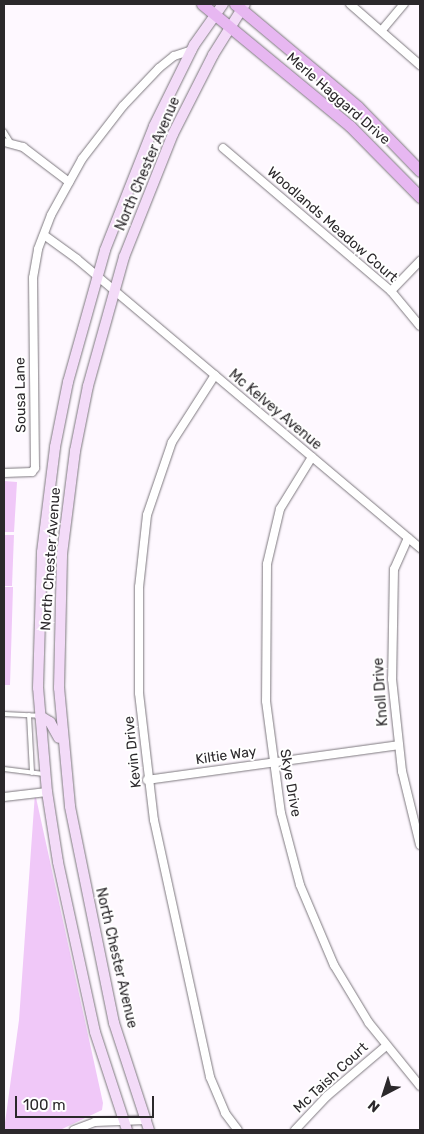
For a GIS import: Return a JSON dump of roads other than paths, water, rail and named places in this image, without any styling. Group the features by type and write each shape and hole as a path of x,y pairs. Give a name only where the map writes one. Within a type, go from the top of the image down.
{"main road":[{"name":"Merle Haggard Drive","path":"202,4 343,119 420,197"},
{"name":"North Chester Avenue","path":"126,1127 95,1032 58,862 35,716 39,591 48,492 68,382 96,276 132,178 192,50 222,4"},
{"name":"Merle Haggard Drive","path":"241,6 358,107 420,171"},
{"name":"North Chester Avenue","path":"149,1130 114,1023 79,858 63,746 58,630 69,494 88,386 113,291 141,211 173,134 213,55 231,29 241,6"},
{"path":"35,716 50,722 63,746"}],"street":[{"path":"350,4 420,65"},
{"path":"382,30 404,4"},
{"path":"44,236 69,182 97,139 148,78 174,56 192,50"},
{"path":"8,142 69,182"},
{"name":"Woodlands Meadow Court","path":"223,148 391,291 420,326"},
{"name":"Mc Kelvey Avenue","path":"44,236 96,276 420,548"},
{"name":"Sousa Lane","path":"4,473 32,472 35,468 33,288 34,266 44,236"},
{"path":"391,291 420,261"},
{"name":"Kevin Drive","path":"215,375 172,442 152,493 142,542 138,640 148,780 210,1077 225,1113 238,1130"},
{"name":"Skye Drive","path":"312,457 286,497 269,548 264,655 273,762 289,848 310,912 339,973 386,1046 420,1086"},
{"name":"Knoll Drive","path":"408,538 397,558 391,600 392,679 398,745 420,845"},
{"name":"Kiltie Way","path":"148,780 398,745"},
{"path":"4,797 47,792"},
{"name":"Mc Taish Court","path":"295,1130 327,1096 386,1046"},
{"path":"74,1130 95,1122 126,1127 147,1120"}],"lane":[{"path":"4,131 8,142"},
{"path":"4,714 35,716 32,773"},
{"path":"4,769 44,774"}]}
